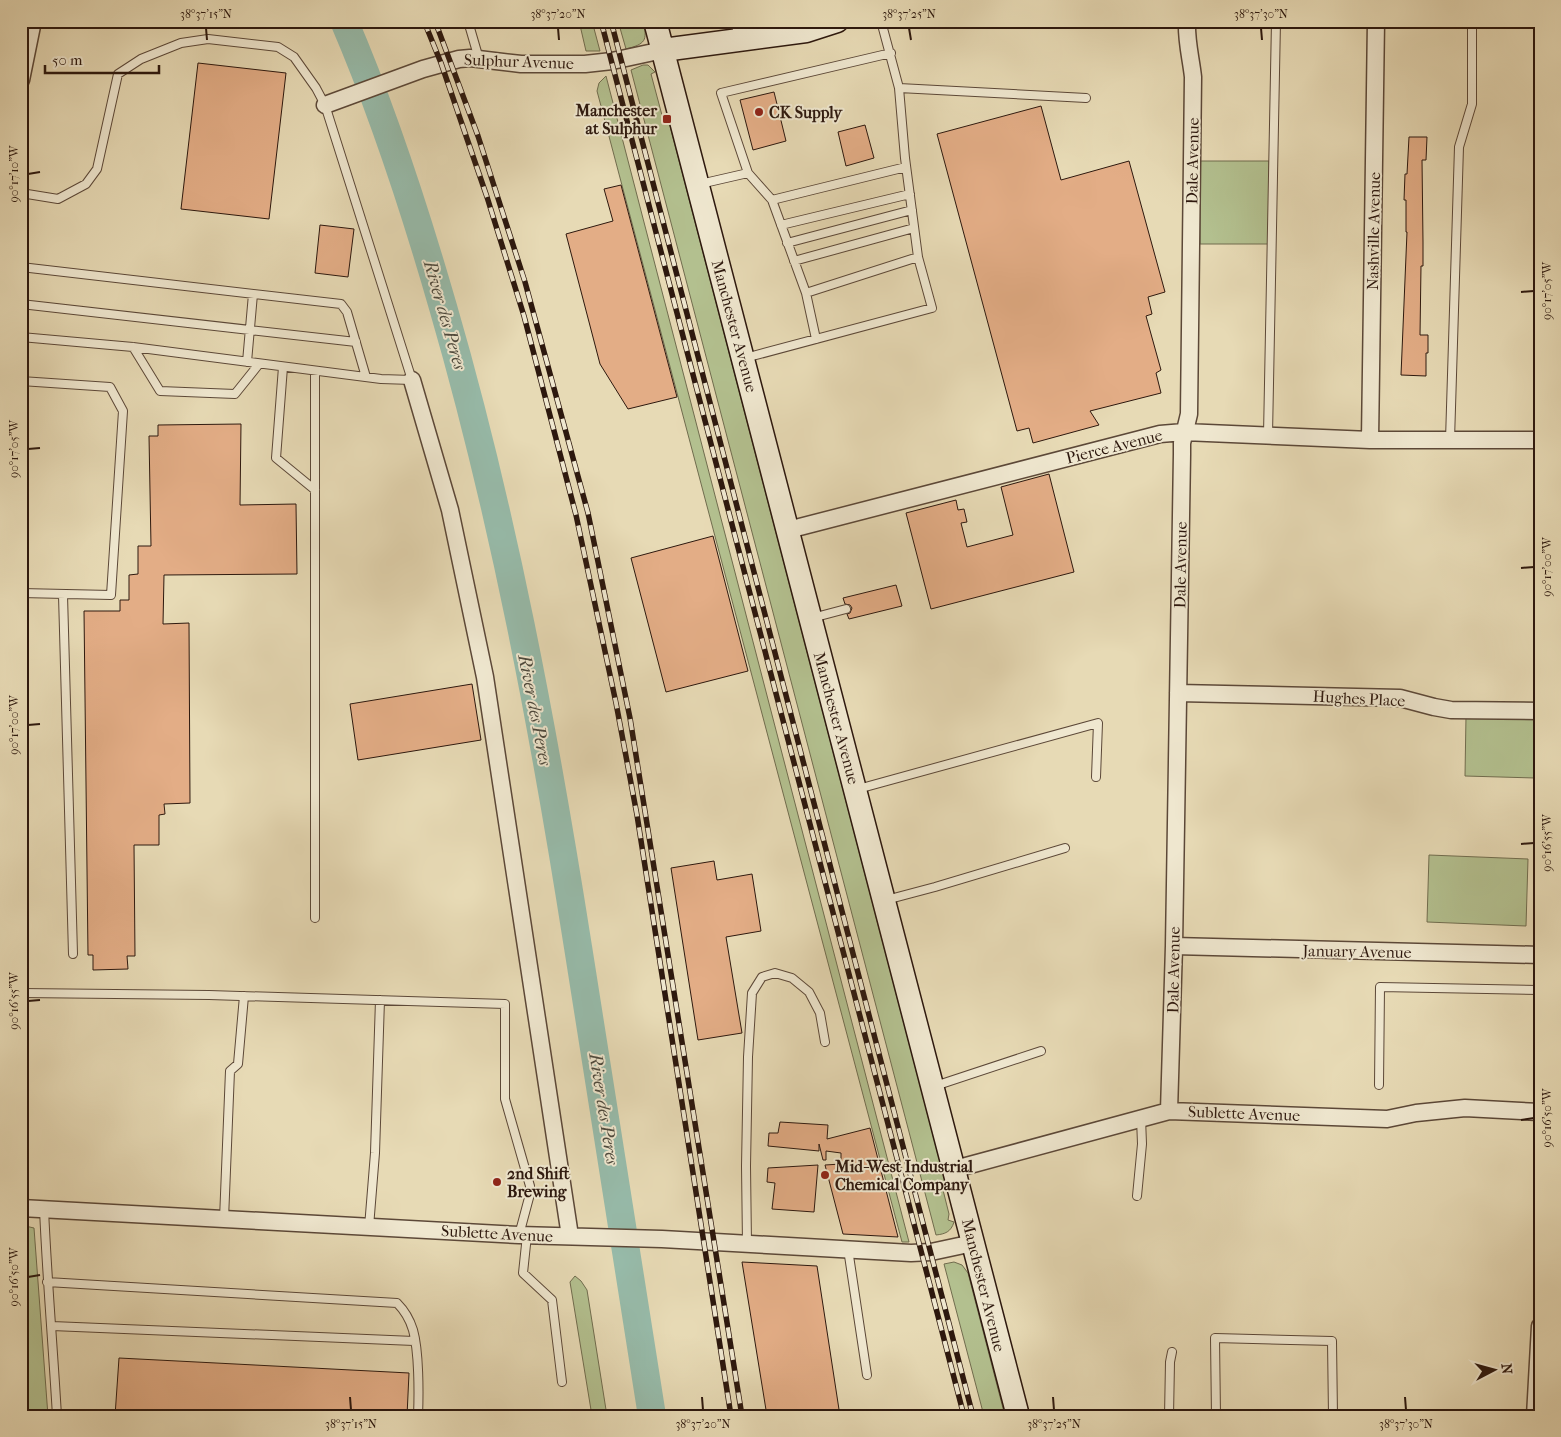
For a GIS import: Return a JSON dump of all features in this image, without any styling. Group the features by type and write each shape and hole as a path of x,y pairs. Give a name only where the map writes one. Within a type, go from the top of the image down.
{"main road":[{"name":"Manchester Avenue","path":"655,21 1018,1416"},
{"name":"Sulphur Avenue","path":"663,50 737,31 806,31 837,21"}],"street":[{"path":"21,80 33,21"},
{"name":"Dale Avenue","path":"1169,1111 1174,946 1182,454 1184,432 1190,414 1193,77 1192,63 1187,45 1187,21"},
{"name":"Nashville Avenue","path":"1370,440 1376,21"},
{"name":"Sulphur Avenue","path":"325,105 459,58 522,64 592,63 612,61 663,50"},
{"path":"412,380 450,510 485,676 578,1237"},
{"name":"Pierce Avenue","path":"788,530 1160,434 1184,432 1370,440 1540,440"},
{"name":"Hughes Place","path":"1178,693 1400,698 1451,710 1540,711"},
{"name":"January Avenue","path":"1174,946 1540,955"},
{"name":"Sublette Avenue","path":"955,1169 1169,1111 1387,1119 1416,1113 1465,1108 1540,1112"},
{"name":"Sublette Avenue","path":"21,1208 523,1235 662,1239 921,1253 973,1243"},
{"path":"1535,1416 1540,1326"}],"lane":[{"path":"466,21 470,28 479,59"},
{"path":"743,358 932,308 918,258 906,167 899,88 881,21"},
{"path":"1268,435 1276,21"},
{"path":"1450,440 1459,147 1472,104 1472,21"},
{"path":"21,193 58,199 86,184 97,169 118,74 141,59 180,43 208,39 278,47 294,57 316,88 325,105 412,380 315,371 132,347 21,337"},
{"path":"816,339 806,293 772,200 748,173 721,93 891,54"},
{"path":"899,88 1086,98"},
{"path":"772,200 906,167"},
{"path":"698,184 748,173"},
{"path":"781,225 910,194"},
{"path":"787,243 912,210"},
{"path":"794,261 914,228"},
{"path":"806,293 918,258"},
{"path":"21,267 341,304 347,312 366,377"},
{"path":"247,362 253,294"},
{"path":"21,304 356,342"},
{"path":"132,347 160,391 235,394 259,364"},
{"path":"283,367 276,458 315,490"},
{"path":"315,371 315,918"},
{"path":"21,381 110,387 123,411 111,595 21,593"},
{"path":"63,595 72,954"},
{"path":"811,618 846,609"},
{"path":"856,790 1098,723 1096,777"},
{"path":"884,900 935,887 1065,848"},
{"path":"747,1244 748,1057 752,993 762,977 775,973 792,978 809,992 820,1013 825,1042"},
{"path":"1379,1085 1380,986 1540,990"},
{"path":"21,993 244,996 505,1004 505,1099 530,1186 523,1235 523,1273 552,1300 562,1382"},
{"path":"224,1220 230,1070 238,1064 244,996"},
{"path":"368,1227 375,1153 380,1000"},
{"path":"933,1086 1041,1051"},
{"path":"1136,1196 1142,1144 1142,1118"},
{"path":"44,1209 47,1282 58,1416"},
{"path":"848,1249 867,1375"},
{"path":"47,1282 397,1303 404,1310 413,1330 419,1397 418,1416"},
{"path":"52,1326 414,1341"},
{"path":"1216,1416 1214,1338 1332,1341 1333,1416"},
{"path":"1168,1416 1172,1352"}],"green space":[{"path":"579,21 592,21 600,51 586,51"},
{"path":"618,21 643,21 644,41 626,49"},
{"path":"648,65 655,72 651,74 663,119 668,118 946,1185 940,1187 941,1191 943,1190 949,1214 948,1220 954,1222 947,1232 942,1234 936,1235 631,70"},
{"path":"606,76 909,1242 902,1242 597,91 599,83"},
{"path":"1200,161 1269,161 1269,244 1200,244"},
{"path":"1466,716 1536,718 1535,778 1465,776"},
{"path":"1429,855 1528,859 1526,926 1427,922"},
{"path":"21,1225 34,1228 48,1416 21,1416"},
{"path":"954,1262 962,1265 968,1273 1005,1416 984,1416 944,1264"},
{"path":"575,1276 587,1290 607,1416 592,1416 570,1282"}],"building":[{"path":"198,63 286,73 269,219 181,209"},
{"path":"774,92 786,141 753,150 740,100"},
{"path":"1041,106 1061,180 1129,161 1165,292 1148,297 1152,314 1146,316 1161,370 1156,373 1161,393 1090,411 1099,425 1033,443 1029,428 1017,431 937,134"},
{"path":"865,125 874,158 846,166 838,132"},
{"path":"1409,137 1427,137 1426,160 1422,160 1423,266 1421,266 1420,335 1428,335 1426,376 1401,375 1407,232 1406,200 1404,200"},
{"path":"621,185 677,397 628,409 600,364 566,234 613,221 604,189"},
{"path":"320,225 354,229 348,277 315,273"},
{"path":"241,424 240,505 296,504 297,574 164,575 163,624 189,623 190,803 164,804 165,814 159,815 159,845 134,845 135,956 127,956 128,969 93,970 93,955 88,955 84,611 120,611 120,600 129,600 129,575 138,574 138,546 151,546 149,436 158,436 158,425"},
{"path":"1049,474 1074,572 931,609 906,513 956,500 958,510 964,509 967,522 961,523 967,547 1013,535 1001,487"},
{"path":"713,536 748,671 666,692 631,558"},
{"path":"896,585 902,606 849,619 847,614 850,613 852,608 850,605 845,604 843,598"},
{"path":"472,684 481,740 358,760 350,704"},
{"path":"714,861 717,880 752,874 761,931 726,937 742,1033 698,1040 671,868"},
{"name":"Mid-West Industrial Chemical Company","path":"780,1122 828,1125 827,1139 870,1128 898,1237 843,1234 825,1165 841,1164 841,1153 826,1151 826,1160 823,1160 819,1144 819,1151 768,1146 769,1133 778,1133"},
{"path":"818,1165 814,1212 772,1209 775,1183 767,1182 768,1168"},
{"path":"742,1262 817,1266 840,1416 767,1416"},
{"path":"119,1358 409,1373 407,1416 115,1416"}],"waterway":[{"name":"River des Peres","path":"344,21 386,127 421,234 465,386 504,545 521,625 565,866 652,1416"}],"railway":[{"path":"424,21 441,63 487,197 524,316 576,515 616,703 637,815 731,1416"},
{"path":"435,21 478,136 525,282 588,513 630,718 742,1416"},
{"path":"601,21 964,1416"},
{"path":"611,21 973,1416"}],"place":[{"name":"CK Supply","path":"759,112"},
{"name":"Manchester at Sulphur","path":"667,119"},
{"name":"Mid-West Industrial Chemical Company","path":"825,1175"},
{"name":"2nd Shift Brewing","path":"497,1182"}]}
